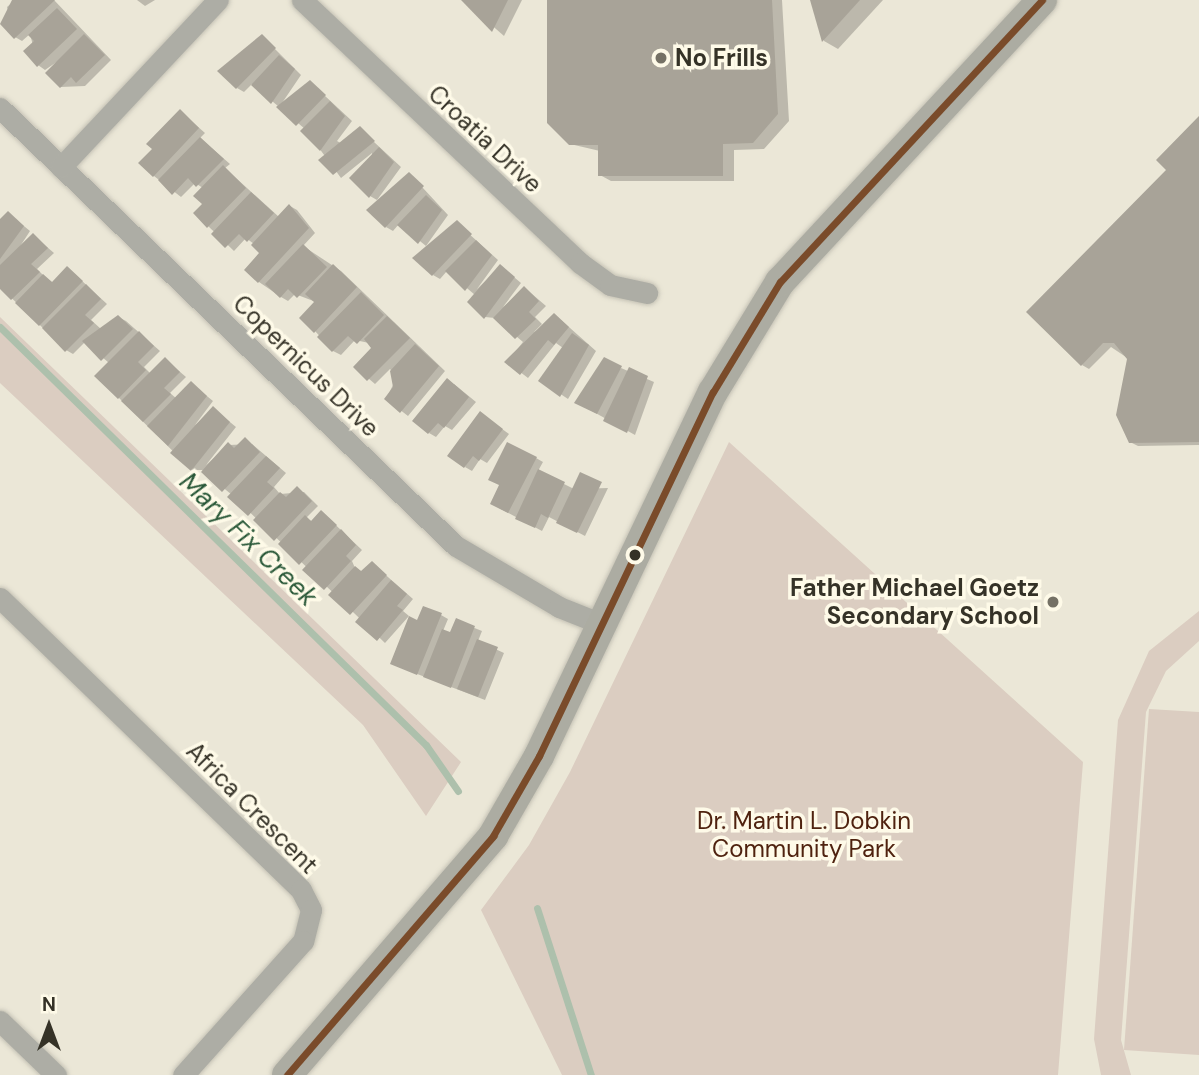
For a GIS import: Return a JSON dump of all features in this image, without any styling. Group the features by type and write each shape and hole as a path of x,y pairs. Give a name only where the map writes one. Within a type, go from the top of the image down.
{"street":[{"path":"61,167 218,0"},
{"name":"Croatia Drive","path":"302,0 580,263 610,285 647,293"},
{"path":"287,1075 493,836 602,624 713,392 780,282 1042,0"},
{"name":"Copernicus Drive","path":"0,108 456,545 559,607 602,624"},
{"name":"Africa Crescent","path":"0,598 301,891 311,910 303,942 183,1075"},
{"path":"0,1021 56,1075"}],"green space":[{"path":"0,317 461,762 426,816 363,725 0,383"},
{"name":"Dr. Martin L. Dobkin Community Park","path":"729,442 1083,762 1058,1075 562,1075 481,910 529,845 570,772"},
{"path":"1199,611 1199,641 1166,671 1146,712 1121,1040 1131,1075 1101,1075 1094,1039 1118,720 1149,651"},
{"path":"1149,709 1199,712 1199,1055 1124,1050"}],"building":[{"path":"12,0 55,0 14,39 0,24"},
{"path":"461,0 508,0 492,32"},
{"path":"547,0 772,0 778,114 753,143 723,144 723,176 598,176 598,145 569,145 547,123"},
{"path":"810,0 860,0 822,42"},
{"path":"57,8 77,29 37,67 23,51 34,41 28,35"},
{"path":"84,34 105,55 76,83 71,77 60,88 45,73"},
{"path":"262,34 276,48 236,89 217,71"},
{"path":"279,55 295,69 271,104 251,85"},
{"path":"310,80 326,95 296,126 276,107"},
{"path":"330,101 345,116 320,151 300,131"},
{"path":"180,109 199,128 153,177 138,163 152,149 146,144"},
{"path":"1199,116 1199,442 1129,443 1116,415 1127,359 1114,343 1103,343 1081,366 1026,312 1166,170 1156,160"},
{"path":"360,126 375,141 333,175 318,160"},
{"path":"200,137 224,159 196,187 188,178 172,195 158,180"},
{"path":"379,147 394,162 369,198 349,178"},
{"path":"223,165 246,188 207,228 193,213 202,204 193,196"},
{"path":"409,172 424,186 385,228 366,210"},
{"path":"251,192 274,213 247,242 239,234 225,248 211,234"},
{"path":"426,195 442,210 418,244 397,225"},
{"path":"289,204 309,228 258,283 244,270 259,253 251,245"},
{"path":"8,211 24,226 0,259 0,219"},
{"path":"457,220 472,234 432,276 412,258"},
{"path":"33,233 48,248 31,264 40,272 11,300 0,289 0,265"},
{"path":"476,240 492,255 465,291 445,271"},
{"path":"303,244 327,267 297,298 288,289 280,298 265,284"},
{"path":"333,264 357,287 314,333 299,318 314,302 305,294"},
{"path":"500,264 515,277 484,319 467,302"},
{"path":"67,266 83,281 39,326 15,303 43,274 52,282"},
{"path":"86,284 101,299 85,315 94,323 65,352 42,328"},
{"path":"524,286 539,301 529,312 536,319 515,339 493,318"},
{"path":"361,292 384,315 357,344 348,336 332,352 317,337"},
{"path":"554,313 569,327 554,345 548,340 520,375 504,362"},
{"path":"118,315 133,329 101,361 82,341"},
{"path":"387,316 410,338 367,381 353,367 371,348 364,339"},
{"path":"139,331 154,346 138,362 146,370 118,399 94,376"},
{"path":"572,333 589,345 560,397 538,381"},
{"path":"415,344 439,366 400,413 384,399 393,387 390,371"},
{"path":"165,357 180,372 164,388 171,394 143,422 121,401"},
{"path":"604,357 622,366 597,414 574,403"},
{"path":"629,367 648,376 627,433 603,421"},
{"path":"447,378 469,397 444,428 438,423 428,434 412,421"},
{"path":"191,381 207,396 168,446 147,426"},
{"path":"213,406 230,422 191,471 170,453"},
{"path":"480,411 503,429 479,461 473,456 464,468 447,456"},
{"path":"245,437 260,452 222,492 201,472 228,442 234,448"},
{"path":"507,442 537,457 508,513 490,504 499,485 488,480"},
{"path":"266,456 280,468 267,482 274,488 248,516 227,497"},
{"path":"538,469 565,482 548,518 541,514 535,528 515,519"},
{"path":"580,472 602,482 577,533 556,523"},
{"path":"297,486 312,501 274,541 253,520 280,492 286,497"},
{"path":"321,510 337,525 299,565 278,544 305,515 311,521"},
{"path":"341,529 356,545 346,556 351,561 324,590 302,570"},
{"path":"372,561 387,575 350,615 328,595 355,566 361,571"},
{"path":"391,580 407,594 397,606 403,610 377,641 355,622"},
{"path":"423,606 442,613 417,675 390,664 409,616 417,620"},
{"path":"456,618 475,626 451,688 423,677 442,629 450,632"},
{"path":"477,639 498,647 478,697 457,689"}],"waterway":[{"name":"Mary Fix Creek","path":"0,327 426,745 458,791"},
{"name":"Mary Fix Creek","path":"537,908 591,1075"}],"transit line":[{"path":"287,1075 493,836 539,756 713,392 780,282 1042,0"}],"place":[{"name":"No Frills","path":"661,58"},
{"name":"Father Michael Goetz Secondary School","path":"1053,602"}]}
